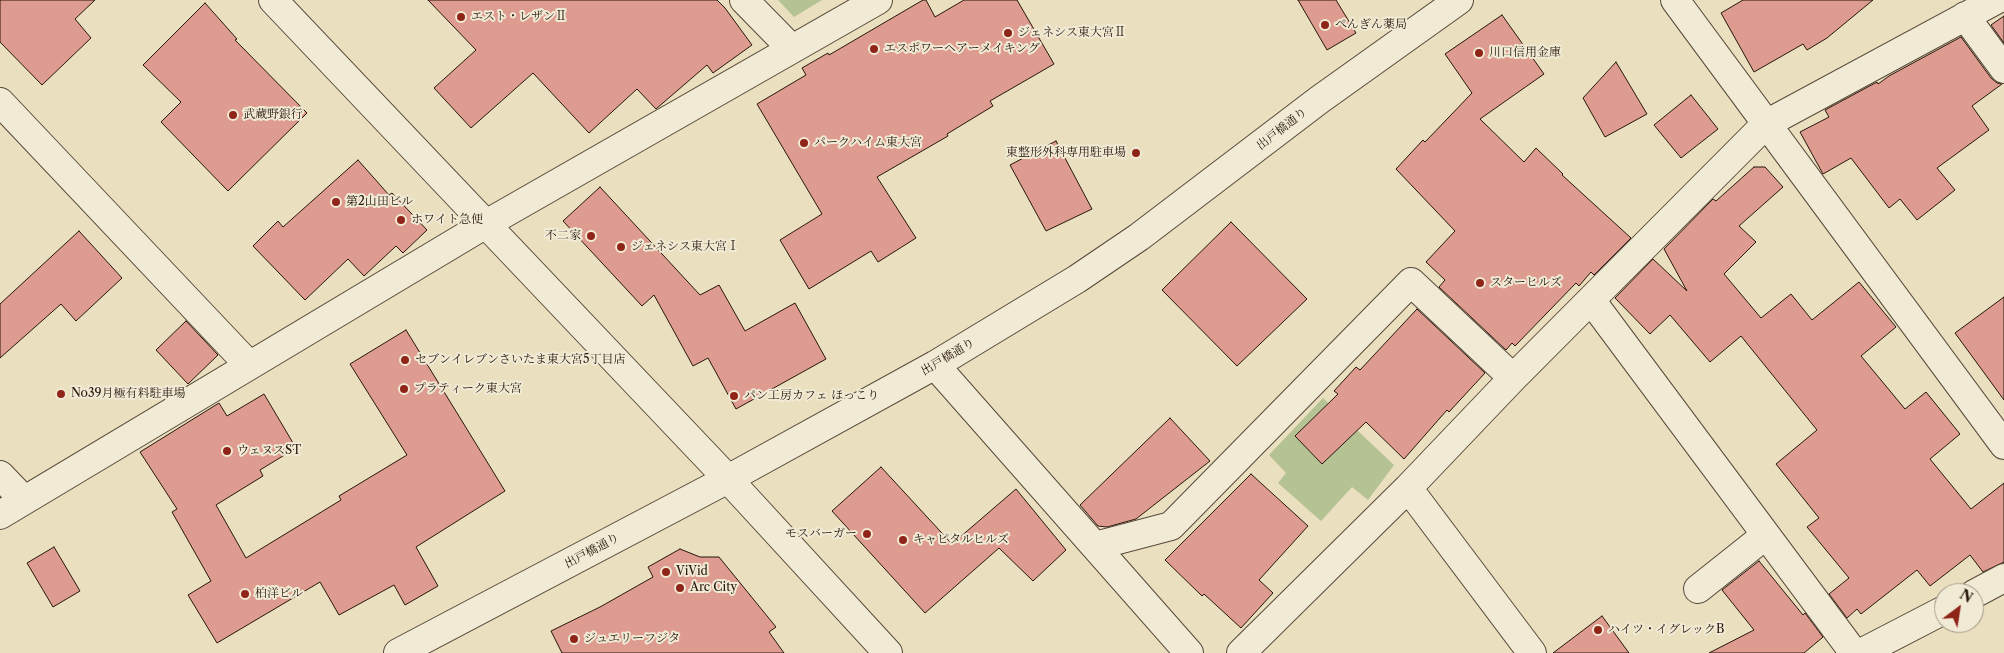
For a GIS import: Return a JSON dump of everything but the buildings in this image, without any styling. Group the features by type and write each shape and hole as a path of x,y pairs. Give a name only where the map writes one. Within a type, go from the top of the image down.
{"street":[{"path":"273,0 728,479 888,653"},
{"path":"744,0 792,49"},
{"path":"0,515 486,224 878,0"},
{"name":"出戸橋通り","path":"398,653 728,479 935,365 1077,279 1139,237 1319,100 1459,0"},
{"path":"1676,0 2004,445"},
{"path":"1241,653 1408,488 1513,378 1766,124 1996,0"},
{"path":"1965,16 2004,69"},
{"path":"0,102 249,365"},
{"path":"1095,546 1171,526 1411,282 1513,378"},
{"path":"1591,300 1854,653"},
{"path":"935,365 1190,653"},
{"path":"0,475 24,500"},
{"path":"1408,488 1532,653"},
{"path":"1698,589 1766,535"},
{"path":"1984,589 2004,578"},
{"path":"1861,653 1934,615"}],"green space":[{"path":"778,0 822,0 794,17"},
{"path":"1323,398 1394,465 1368,500 1352,487 1321,521 1278,483 1286,473 1269,455"}],"place":[{"name":"エスト・レザンⅡ","path":"461,17"},
{"name":"ぺんぎん薬局","path":"1325,25"},
{"name":"ジェネシス東大宮Ⅱ","path":"1008,33"},
{"name":"エスポワーヘアーメイキング","path":"874,49"},
{"name":"川口信用金庫","path":"1479,53"},
{"name":"武蔵野銀行","path":"233,115"},
{"name":"パークハイム東大宮","path":"804,143"},
{"name":"東整形外科専用駐車場","path":"1136,153"},
{"name":"第2山田ビル","path":"336,202"},
{"name":"ホワイト急便","path":"401,220"},
{"name":"不二家","path":"591,236"},
{"name":"ジェネシス東大宮Ⅰ","path":"621,247"},
{"name":"スターヒルズ","path":"1480,283"},
{"name":"セブンイレブンさいたま東大宮5丁目店","path":"405,360"},
{"name":"プラティーク東大宮","path":"404,389"},
{"name":"No39月極有料駐車場","path":"61,394"},
{"name":"パン工房カフェ ほっこり","path":"734,396"},
{"name":"ウェヌスST","path":"227,451"},
{"name":"モスバーガー","path":"867,534"},
{"name":"キャピタルヒルズ","path":"903,540"},
{"name":"ViVid","path":"666,572"},
{"name":"Arc City","path":"680,588"},
{"name":"柏洋ビル","path":"245,594"},
{"name":"ハイツ・イグレックB","path":"1598,630"},
{"name":"ジュエリーフジタ","path":"574,639"}]}
